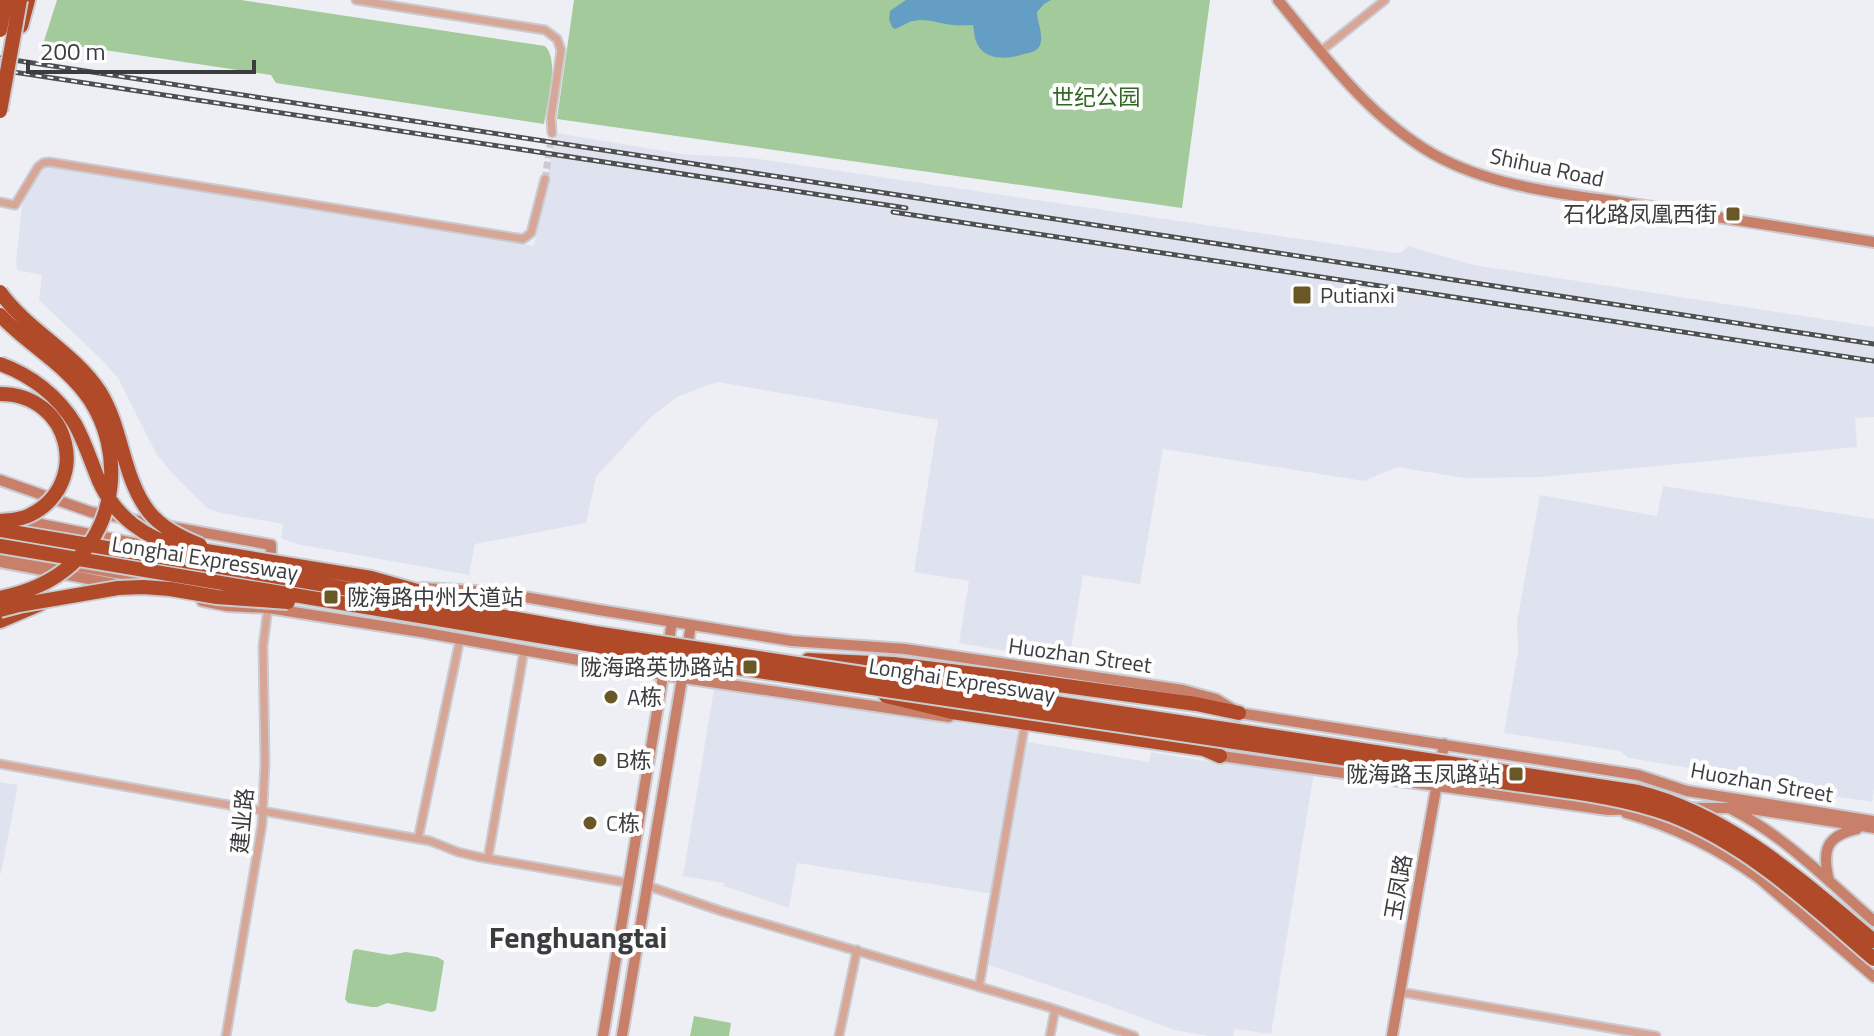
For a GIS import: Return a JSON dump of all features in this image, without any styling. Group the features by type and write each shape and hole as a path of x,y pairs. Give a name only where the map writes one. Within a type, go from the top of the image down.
{"highway":[{"path":"0,30 6,0"},
{"path":"0,111 19,0"},
{"path":"12,53 28,0"},
{"path":"0,292 16,313 92,380 114,421 135,485 149,512 177,534 219,554"},
{"path":"0,315 61,368 90,401 109,445 112,481 109,501 94,536 73,563 35,588 0,598"},
{"path":"0,364 42,386 62,406 75,425 105,493 133,525 157,540 219,554 388,581 500,616"},
{"path":"0,394 31,400 48,411 63,434 67,461 58,489 41,509 29,516 0,518"},
{"name":"Longhai Expressway","path":"0,530 595,633 1638,792 1692,811 1755,845 1874,941"},
{"name":"Longhai Expressway","path":"0,546 671,658 1509,783 1644,807 1699,828 1748,856 1793,889 1874,959"},
{"path":"0,610 118,588 156,587 217,597 357,606"},
{"path":"0,621 52,599"},
{"path":"760,658 893,664 1196,704 1239,713"},
{"path":"825,682 952,712 1204,749 1220,756"}],"street":[{"path":"0,9 19,0"},
{"path":"356,0 545,30 551,34 557,39 561,50 551,117 552,133"},
{"name":"Shihua Road","path":"1278,0 1371,108 1434,155 1467,170 1525,187 1874,242"},
{"path":"1321,51 1385,0"},
{"path":"0,202 15,205 38,167 49,162 523,239 531,233 545,179"},
{"path":"0,480 91,512 271,545 271,568"},
{"name":"Huozhan Street","path":"0,518 370,586 496,592 792,641 905,649 1183,690 1216,699 1239,713 1638,775 1687,791 1871,825"},
{"path":"0,553 218,591 268,608"},
{"path":"0,562 227,606 268,608"},
{"name":"Huozhan Street","path":"268,608 663,675 1436,787 1608,810 1744,808 1871,825"},
{"name":"建业路","path":"226,1036 261,836 265,763 262,651 268,608"},
{"path":"603,1036 672,622"},
{"path":"622,1036 691,625"},
{"path":"418,839 460,639"},
{"path":"488,858 524,651"},
{"path":"979,987 1024,729"},
{"name":"玉凤路","path":"1392,1036 1444,744"},
{"path":"0,764 430,841 458,852 629,883"},
{"path":"1687,791 1726,807 1762,827 1874,921"},
{"path":"1608,810 1657,823 1731,859 1760,879 1874,977"},
{"path":"1830,883 1826,858 1830,840 1838,834 1871,825"},
{"path":"648,886 710,908 1134,1036"},
{"path":"839,1036 857,950"},
{"path":"1400,992 1656,1036"},
{"path":"1050,1036 1055,1010"}],"shaded area":[{"path":"556,133 682,154 752,158 1396,253 1408,246 1474,265 1874,327 1874,417 1855,418 1857,447 1542,477 1464,478 1397,467 1364,481 1163,449 1140,584 1083,575 1069,661 959,643 969,581 914,572 938,420 717,382 677,397 650,418 596,477 586,523 475,544 469,575 296,544 281,538 283,524 207,508 157,455 118,378 39,300 42,275 17,270 22,205 32,182 49,165 534,246"},
{"path":"1663,486 1874,519 1872,802 1756,784 1756,779 1629,758 1620,751 1504,733 1518,651 1517,622 1540,495 1657,516"},
{"path":"715,683 1020,732 994,894 797,863 789,908 724,886 724,883 683,876"},
{"path":"1027,742 1149,762 1151,752 1223,764 1225,758 1314,772 1271,1034 1235,1029 1233,1036 1209,1036 1174,1030 989,965"},
{"path":"0,782 18,785 1,874 0,873"}],"green space":[{"path":"57,0 241,0 545,46 552,62 552,72 544,124 276,83 271,75 44,41"},
{"name":"世纪公园","path":"574,0 1210,0 1182,208 557,119"},
{"path":"353,951 390,955 406,952 444,961 436,1010 432,1012 387,1003 372,1007 348,1003 345,999"},
{"path":"694,1016 731,1023 729,1036 690,1036"}],"water":[{"path":"906,0 1051,0 1037,12 1041,37 1039,47 1029,53 1002,58 988,55 978,46 973,25 922,20 895,29 889,19 890,11"}],"tunnel":[{"path":"545,179 552,133"}],"railway":[{"path":"0,58 1874,344"},
{"path":"0,70 906,208"},
{"path":"893,212 1874,361"}],"place":[{"name":"石化路凤凰西街","path":"1733,214"},
{"name":"Putianxi","path":"1302,295"},
{"name":"陇海路中州大道站","path":"331,597"},
{"name":"陇海路英协路站","path":"750,667"},
{"name":"A栋","path":"611,697"},
{"name":"B栋","path":"600,760"},
{"name":"陇海路玉凤路站","path":"1516,774"},
{"name":"C栋","path":"590,823"}],"district":[{"name":"Fenghuangtai","path":"578,937"}]}
